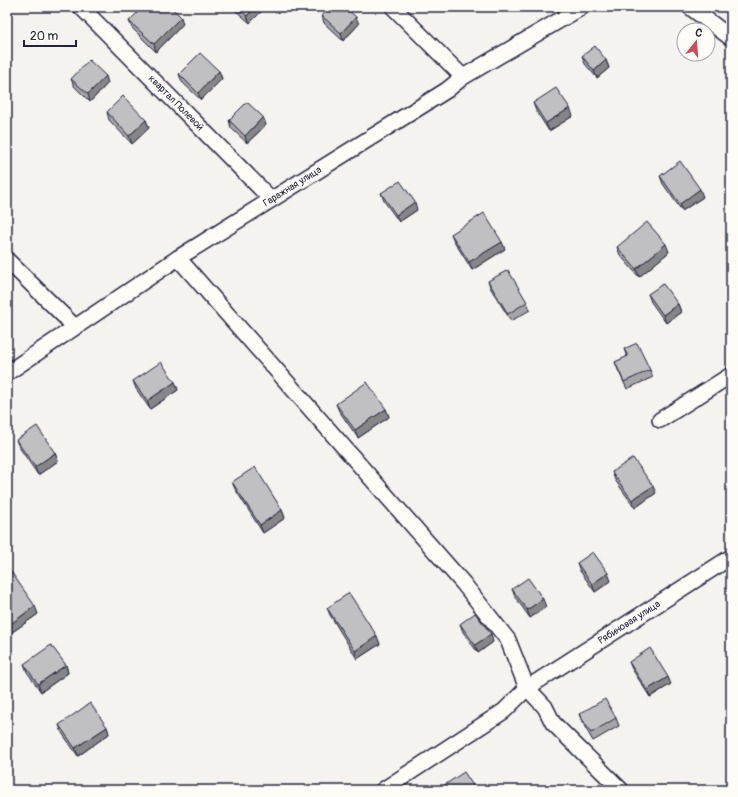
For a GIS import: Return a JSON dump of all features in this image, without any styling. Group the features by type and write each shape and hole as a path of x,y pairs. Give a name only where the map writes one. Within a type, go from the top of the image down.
{"street":[{"name":"квартал Полевой","path":"81,7 270,199"},
{"path":"393,7 463,77"},
{"name":"Гаражная улица","path":"7,374 178,258 270,199 447,90 463,77 581,7"},
{"path":"690,7 731,38"},
{"path":"178,258 463,583 508,640 527,688 544,707 553,723 621,790"},
{"path":"7,260 75,327"},
{"path":"660,420 731,375"},
{"name":"Рябиновая улица","path":"384,790 504,711 527,688 731,557"}],"building":[{"path":"143,7 171,7 181,17 154,44 129,21"},
{"path":"237,7 255,7 247,16"},
{"path":"330,7 345,7 356,17 341,33 322,16"},
{"path":"595,46 606,60 594,71 582,56"},
{"path":"200,53 219,71 198,93 179,74"},
{"path":"89,60 106,76 88,94 71,79"},
{"path":"556,88 570,108 546,123 533,103"},
{"path":"123,96 146,120 129,136 107,112"},
{"path":"247,102 263,117 245,136 229,120"},
{"path":"680,161 700,189 680,204 660,176"},
{"path":"400,181 415,202 396,215 381,193"},
{"path":"484,213 502,242 469,262 451,234"},
{"path":"647,222 666,244 636,269 617,247"},
{"path":"508,270 527,302 508,314 488,281"},
{"path":"663,284 678,304 663,315 648,294"},
{"path":"637,343 650,370 624,382 615,362 628,356 624,349"},
{"path":"161,362 175,382 147,401 133,381"},
{"path":"367,382 386,409 355,430 336,404"},
{"path":"37,426 55,453 35,467 16,440"},
{"path":"633,458 653,486 632,500 612,472"},
{"path":"255,467 282,510 260,525 232,482"},
{"path":"593,552 608,573 592,584 577,563"},
{"path":"7,566 35,606 8,626 7,625"},
{"path":"528,578 543,599 527,610 512,589"},
{"path":"349,593 377,636 355,651 327,608"},
{"path":"475,613 491,634 475,645 460,624"},
{"path":"51,645 66,665 38,684 24,664"},
{"path":"650,648 668,677 647,690 629,662"},
{"path":"605,699 616,718 591,733 579,714"},
{"path":"90,703 107,727 75,748 59,725"},
{"path":"464,772 476,790 437,790"}]}
